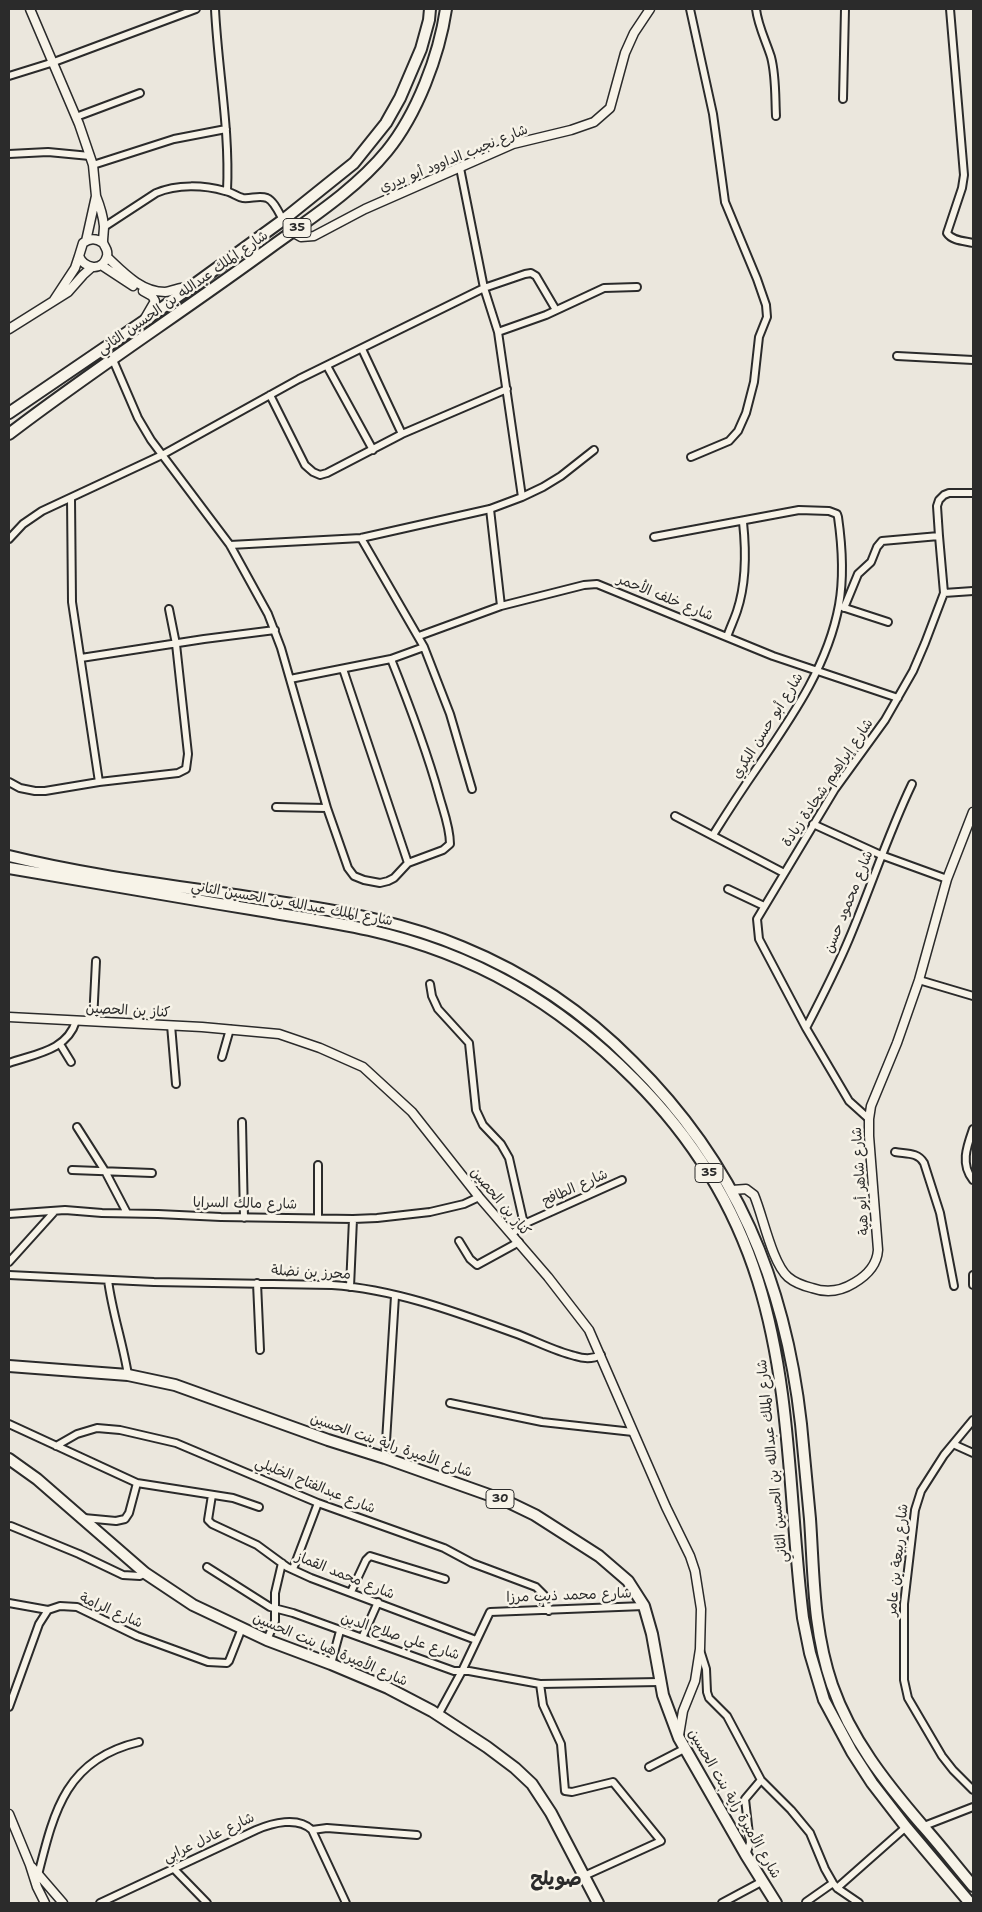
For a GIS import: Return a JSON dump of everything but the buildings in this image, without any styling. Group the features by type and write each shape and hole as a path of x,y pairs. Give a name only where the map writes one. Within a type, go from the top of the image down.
{"main road":[{"name":"شارع الملك عبدالله بن الحسين الثاني","path":"9,414 144,321 188,287 283,220 354,163 386,123 400,98 421,49 430,9"},
{"name":"شارع الملك عبدالله بن الحسين الثاني","path":"9,434 292,232 368,171 388,150 415,104 436,50 446,9"},
{"path":"66,375 68,386 74,387"},
{"name":"شارع الملك عبدالله بن الحسين الثاني","path":"9,856 70,869 253,897 376,919 459,945 526,977 558,997 597,1027 657,1085 685,1118 732,1190 751,1229 773,1286 793,1368 810,1519 814,1601 827,1667 839,1703 854,1736 886,1782 973,1886"},
{"name":"شارع الملك عبدالله بن الحسين الثاني","path":"9,868 347,925 428,946 496,974 543,1002 600,1047 651,1096 692,1146 719,1189 738,1227 758,1281 774,1343 783,1398 800,1597 812,1659 824,1700 862,1769 906,1827 970,1903"},
{"name":"شارع الأميرة راية بنت الحسين","path":"9,1366 128,1375 175,1384 328,1440 489,1495 535,1515 592,1551 620,1573 635,1590 644,1606 652,1634 660,1682 679,1738 746,1855 776,1903"},
{"name":"شارع الأميرة هيا بنت الحسين","path":"9,1459 37,1479 145,1573 192,1605 267,1640 331,1664 404,1695 487,1747 515,1768 532,1784 551,1813 598,1903"}],"street":[{"path":"9,329 68,292 83,275 92,268 101,265 108,252 103,243 103,216 96,196 93,165 54,62 30,9"},
{"path":"9,76 54,62 196,9"},
{"path":"215,9 216,41 228,146 227,191"},
{"name":"شارع نجيب الداوود أبو بدري","path":"292,232 301,237 314,236 365,209 513,144 594,122 610,108 619,72 634,33 650,9"},
{"path":"690,9 713,114 725,202 757,279 766,305 767,317 759,337 754,382 746,412 738,431 730,441 691,457"},
{"path":"756,9 759,25 771,58 776,116"},
{"path":"843,99 845,9"},
{"path":"950,9 964,175 962,188 947,233 957,239 973,243"},
{"path":"76,117 140,93"},
{"path":"93,165 174,140 226,128"},
{"path":"9,154 48,152 90,156"},
{"path":"460,168 484,288 498,332 522,497"},
{"path":"104,227 165,189 208,187 227,191 241,198 267,198 271,200 283,220"},
{"path":"86,241 96,196"},
{"path":"54,300 75,268 80,247 86,241 95,239 103,243"},
{"path":"79,256 84,264 92,268"},
{"path":"107,257 136,285 163,292 188,287"},
{"path":"101,265 152,296 155,300 144,321"},
{"path":"9,539 24,524 42,511 162,454 270,395 484,288 525,274 533,274 556,310"},
{"path":"498,332 556,310 604,288 637,287"},
{"path":"362,349 402,434"},
{"path":"897,356 973,360"},
{"path":"112,360 138,418 151,440 230,545 262,601 275,630 327,808 344,859 354,876 371,882 388,881 408,864 443,850 449,846 450,841 414,716 391,659"},
{"path":"327,366 373,450"},
{"path":"270,395 304,466 320,474 327,473 402,434 506,389"},
{"path":"230,545 361,538 490,510 522,497 561,476 594,450"},
{"name":"شارع إبراهيم شحادة زيادة","path":"869,1119 848,1101 806,1028 759,939 757,919 835,789 885,720 925,643 944,593 938,500 944,494 973,492"},
{"path":"71,498 72,602 99,782"},
{"path":"490,510 502,606"},
{"name":"شارع أبو حسن البكري","path":"713,835 782,732 817,671 842,607 839,521 837,514 830,511 799,510 743,522"},
{"path":"654,537 743,522 745,540 741,592 737,611 727,637"},
{"path":"888,622 842,607 860,570 871,562 882,541 939,536"},
{"path":"361,538 424,647 450,714 472,789"},
{"name":"شارع خلف الأحمر","path":"419,636 502,606 584,585 597,584 773,656 898,698"},
{"path":"944,593 973,591"},
{"path":"9,782 20,788 35,791 183,772 188,766 176,644 169,609"},
{"path":"80,658 275,630"},
{"path":"290,679 391,659 424,647"},
{"path":"343,669 408,864"},
{"name":"شارع محمود حسن","path":"806,1028 849,939 881,855 912,784"},
{"path":"276,807 327,808"},
{"name":"شارع شاهر أبو هية","path":"732,1190 746,1189 754,1195 774,1255 787,1276 796,1282 814,1289 832,1291 850,1286 875,1264 878,1256 869,1119 874,1096 897,1043 919,980 947,879 973,812"},
{"path":"675,816 784,873"},
{"path":"813,824 881,855 947,879"},
{"path":"728,889 764,906"},
{"path":"92,1022 96,961"},
{"path":"919,980 973,996"},
{"path":"430,984 432,996 438,1008 469,1043 476,1110 483,1125 501,1144 508,1158 524,1224"},
{"name":"كناز بن الحصين","path":"9,1017 171,1025 279,1034 320,1048 363,1067 412,1112 479,1197 519,1242 585,1324 601,1356 666,1508 685,1544 693,1564 701,1609 700,1648 695,1681 680,1720 679,1738"},
{"path":"9,1063 42,1053 60,1044 72,1030 76,1021"},
{"path":"171,1025 176,1084"},
{"path":"222,1057 230,1029"},
{"path":"60,1044 71,1062"},
{"path":"242,1122 244,1218"},
{"path":"77,1128 105,1171 127,1213"},
{"path":"973,1129 965,1150 968,1170 973,1180"},
{"path":"895,1152 916,1154 924,1163 940,1214 954,1286"},
{"path":"318,1165 318,1218"},
{"path":"72,1170 152,1173"},
{"name":"شارع الطافح","path":"512,1234 524,1224 622,1180"},
{"name":"شارع مالك السرايا","path":"9,1214 65,1210 244,1218 353,1219 430,1212 464,1204 479,1197"},
{"path":"9,1262 55,1211"},
{"path":"350,1287 353,1219"},
{"path":"459,1241 470,1259 477,1265 519,1242"},
{"name":"محرز بن نضلة","path":"9,1275 154,1282 257,1283 350,1287 395,1296 493,1325 571,1355 590,1358 601,1356"},
{"path":"973,1275 973,1285"},
{"path":"108,1280 110,1301 124,1352 128,1375"},
{"path":"257,1283 260,1350"},
{"path":"385,1458 395,1296"},
{"path":"450,1402 542,1422 633,1432"},
{"name":"شارع ربيعة بن عامر","path":"973,1420 953,1444 924,1485 915,1510 904,1604 904,1680 910,1702 934,1745 953,1770 973,1790"},
{"path":"9,1424 100,1468 137,1483 237,1499 259,1507"},
{"name":"شارع عبدالفتاح الخليلي","path":"56,1446 85,1431 97,1428 176,1443 318,1503 433,1544 472,1563 536,1587 544,1595 549,1611"},
{"path":"953,1444 973,1453"},
{"path":"82,1518 124,1519 129,1513 137,1483"},
{"name":"شارع محمد القماز","path":"212,1495 208,1515 208,1520 212,1524 257,1545 292,1569 476,1640"},
{"path":"292,1569 318,1503"},
{"path":"11,1526 79,1554 123,1576 140,1576 145,1573"},
{"path":"351,1592 366,1560 370,1556 445,1579"},
{"path":"267,1640 275,1621 276,1587 282,1563"},
{"name":"شارع علي صلاح الدين","path":"207,1567 274,1609 293,1613 454,1671 540,1684 660,1682"},
{"path":"362,1638 378,1602"},
{"path":"9,1603 48,1610 34,1637 9,1707"},
{"name":"شارع الرامة","path":"48,1610 60,1606 77,1607 137,1636 208,1662 220,1664 229,1661 242,1628"},
{"name":"شارع محمد ذيب مرزا","path":"438,1715 462,1671 490,1612 644,1606"},
{"path":"331,1664 340,1631"},
{"path":"700,1648 706,1669 709,1698 727,1716 761,1780 804,1825 835,1886 859,1903"},
{"path":"540,1684 543,1705 561,1744 565,1791 572,1792 613,1782 661,1842 584,1876"},
{"path":"668,1709 686,1703"},
{"path":"36,1876 52,1822 72,1782 107,1754 121,1746 139,1742"},
{"path":"649,1767 684,1749"},
{"path":"746,1855 750,1843 745,1800 761,1780"},
{"path":"924,1826 973,1807"},
{"path":"9,1814 36,1876 44,1903"},
{"name":"شارع عادل عرابي","path":"100,1903 265,1826 296,1823 308,1826 312,1830 327,1828 417,1835"},
{"path":"806,1902 835,1886 906,1827"},
{"path":"312,1830 346,1903"},
{"path":"173,1868 208,1903"},
{"path":"36,1876 63,1903"},
{"path":"722,1903 763,1881"}],"district":[{"name":"صويلح","path":"556,1880"}]}
